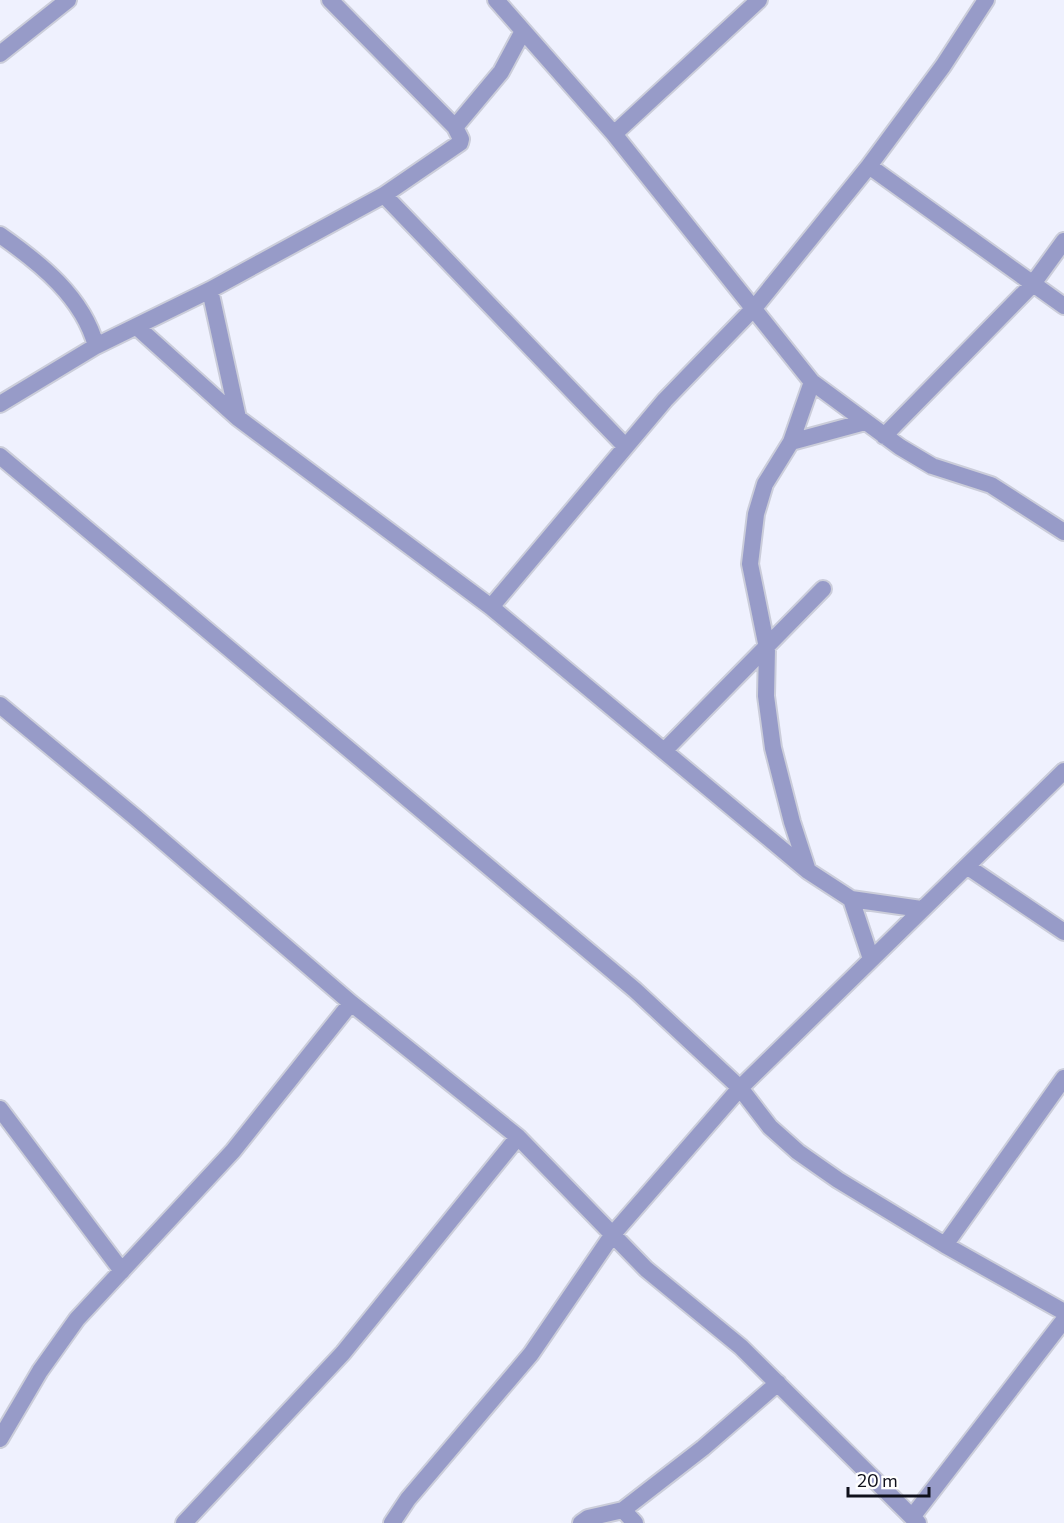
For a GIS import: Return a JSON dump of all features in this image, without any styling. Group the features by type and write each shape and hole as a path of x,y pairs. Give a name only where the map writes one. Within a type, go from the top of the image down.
{"street":[{"path":"0,54 68,0"},
{"path":"0,404 96,346 210,290 384,195 455,149 461,139 454,127 330,0"},
{"path":"496,0 615,134 813,382 884,436 932,466 991,485 1064,532"},
{"path":"615,134 759,0"},
{"path":"490,607 665,400 755,307 869,166 944,66 987,0"},
{"path":"454,127 501,72 523,31"},
{"path":"869,166 1064,306"},
{"path":"384,195 625,446"},
{"path":"0,236 37,264 76,302 91,325 96,346"},
{"path":"884,436 1032,285 1064,241"},
{"path":"210,290 238,418"},
{"path":"136,327 238,418 490,607 808,871 851,899 921,909"},
{"path":"808,871 792,822 773,748 766,696 767,648 750,564 756,514 765,484 791,442 813,382"},
{"path":"791,442 865,422"},
{"path":"0,456 635,990 740,1088 770,1127 798,1152 838,1180 945,1245 1064,1312"},
{"path":"665,750 823,589"},
{"path":"0,705 135,817 351,1004 518,1137 646,1269 741,1347 915,1520 1064,1320"},
{"path":"392,1523 408,1500 531,1354 575,1293 613,1234 740,1088 1064,771"},
{"path":"968,867 1064,932"},
{"path":"851,899 871,959"},
{"path":"0,1440 40,1371 62,1339 233,1151 351,1004"},
{"path":"945,1245 1064,1078"},
{"path":"0,1109 122,1271"},
{"path":"184,1523 343,1353 518,1137"},
{"path":"581,1523 588,1518 623,1510 703,1448 778,1383"},
{"path":"623,1510 634,1523"}]}
